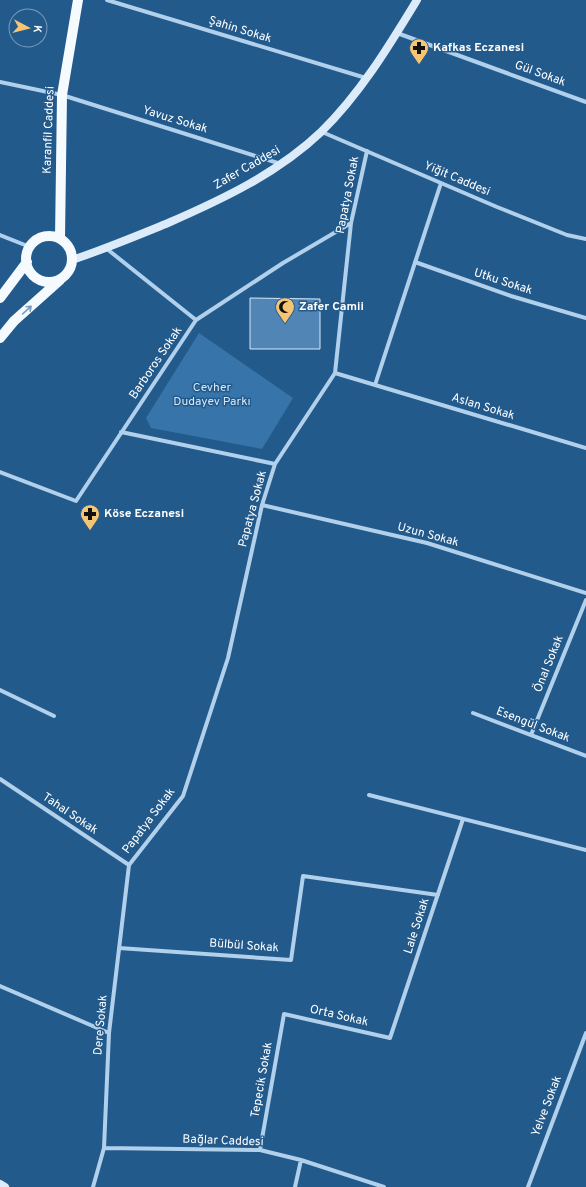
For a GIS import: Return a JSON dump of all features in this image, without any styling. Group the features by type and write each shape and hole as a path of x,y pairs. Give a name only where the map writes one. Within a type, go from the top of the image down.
{"main road":[{"name":"Karanfil Caddesi","path":"60,238 62,95 78,0"},
{"name":"Zafer Caddesi","path":"72,260 108,249 207,206 283,165 322,132 367,78 417,0"},
{"path":"0,298 27,262 30,247 34,242 46,236 60,238 69,247 72,260 67,273 14,321 0,338"},
{"path":"27,262 33,275 40,280 55,281 62,278"},
{"path":"0,1184 5,1187"}],"street":[{"name":"Şahin Sokak","path":"107,0 367,78"},
{"name":"Gül Sokak","path":"397,33 586,102"},
{"name":"Yavuz Sokak","path":"0,82 62,95 283,165"},
{"name":"Yiğit Caddesi","path":"322,132 567,235 586,239"},
{"name":"Papatya Sokak","path":"129,865 183,796 228,658 262,504 275,464 335,373 351,223 367,151"},
{"path":"375,385 441,183"},
{"name":"Barboros Sokak","path":"0,472 76,501 196,320 283,263 351,223"},
{"path":"0,235 30,247"},
{"path":"108,249 196,320"},
{"name":"Utku Sokak","path":"415,262 511,296 586,318"},
{"name":"Aslan Sokak","path":"335,373 586,448"},
{"path":"121,432 275,464"},
{"name":"Uzun Sokak","path":"262,504 427,543 586,593"},
{"name":"Önal Sokak","path":"531,735 586,600"},
{"path":"0,690 54,716"},
{"name":"Esengül Sokak","path":"473,713 586,756"},
{"name":"Tahal Sokak","path":"0,779 129,865"},
{"path":"369,795 586,850"},
{"name":"Lale Sokak","path":"390,1038 463,819"},
{"name":"Dere Sokak","path":"94,1187 104,1148 109,1033 129,865"},
{"name":"Bülbül Sokak","path":"119,948 291,960 303,876 438,895"},
{"path":"0,986 109,1033"},
{"name":"Orta Sokak","path":"284,1014 390,1038"},
{"name":"Tepecik Sokak","path":"260,1150 284,1014"},
{"name":"Yelve Sokak","path":"528,1187 586,1033"},
{"name":"Bağlar Caddesi","path":"104,1148 260,1150 301,1160 384,1187"},
{"path":"295,1187 301,1160"}],"green space":[{"name":"Cevher Dudayev Parkı","path":"199,333 293,398 262,449 151,428 146,418"}],"building":[{"name":"Zafer Camii","path":"250,298 320,299 320,349 250,349"}],"place":[{"name":"Kafkas Eczanesi","path":"419,65"},
{"name":"Zafer Camii","path":"285,324"},
{"name":"Köse Eczanesi","path":"90,531"}]}
